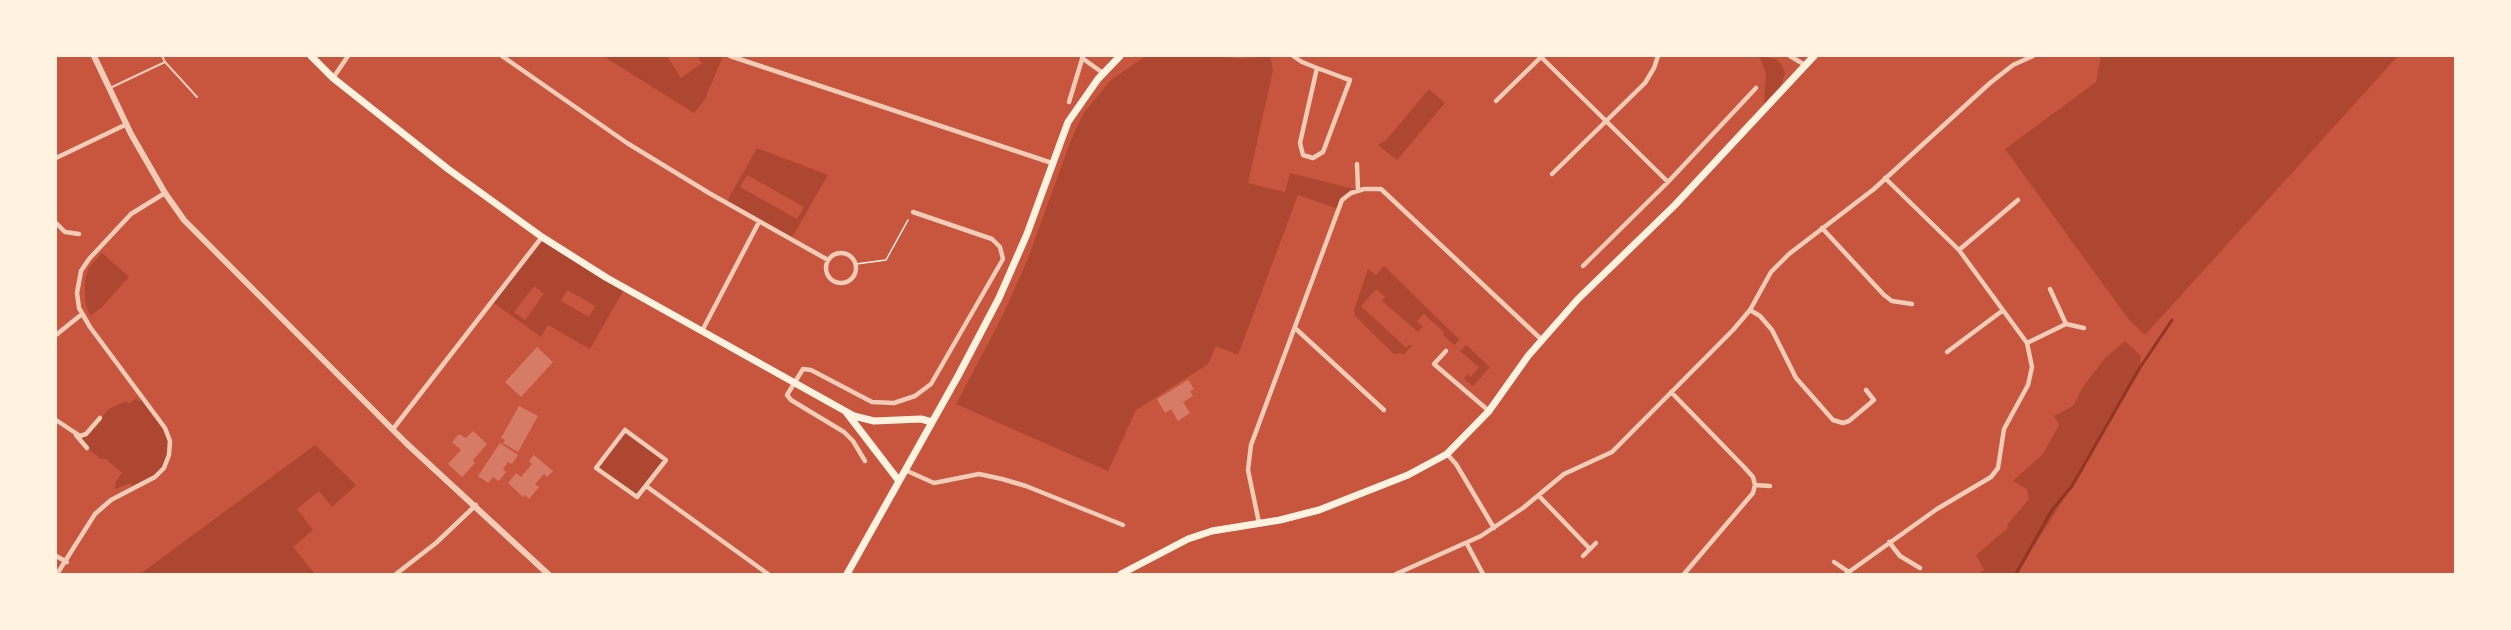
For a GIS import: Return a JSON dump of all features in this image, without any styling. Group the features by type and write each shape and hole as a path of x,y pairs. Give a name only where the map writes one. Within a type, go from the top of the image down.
{"main road":[{"path":"311,56 333,78 448,169 542,237 607,278 845,411 874,421 921,419 932,422"},
{"path":"849,574 999,298 1027,234 1068,122 1102,74 1120,56"},
{"path":"1120,574 1188,539 1212,531 1301,516 1336,505 1408,476 1447,454 1489,411 1542,339 1585,291 1675,205 1814,56"},
{"path":"845,411 899,481"}],"street":[{"path":"94,56 127,124 165,193 184,220 393,429 548,574"},
{"path":"333,78 348,56"},
{"path":"502,56 627,143 759,222 828,260"},
{"path":"730,56 1052,163"},
{"path":"1293,56 1350,80 1323,152 1313,158 1303,155 1300,139 1317,68"},
{"path":"1496,101 1540,56 1668,182"},
{"path":"1546,62 1552,56"},
{"path":"1552,174 1648,78 1658,56"},
{"path":"1790,56 1805,65"},
{"path":"1396,574 1467,544 1539,496 1571,470 1609,454 1733,330 1750,310 1776,266 1886,178 1990,83 2013,65 2032,56"},
{"path":"1069,102 1083,57 1102,74"},
{"path":"1583,266 1668,182 1756,88"},
{"path":"56,158 127,124"},
{"path":"1357,164 1358,190"},
{"path":"1834,562 1847,573 1888,542 1995,473 2004,429 2024,394 2031,376 2031,359 2027,343 1959,250 1886,178"},
{"path":"1259,523 1249,477 1249,454 1342,200 1358,190 1381,189 1542,339"},
{"path":"57,574 67,562 84,529 95,514 111,500 160,473 167,462 170,448 165,428 82,315 77,293 79,278 85,265 131,214 165,193"},
{"path":"1959,250 2018,200"},
{"path":"865,461 853,441 844,432 791,400 787,395 803,369 811,370 872,402 886,403 908,399 931,384 1002,263 1003,254 992,238 913,212"},
{"path":"702,331 759,222"},
{"path":"56,223 68,234 78,234"},
{"path":"1822,228 1884,296 1892,301 1912,304"},
{"path":"393,429 542,237"},
{"path":"843,252 852,256 856,264 854,277 842,283 830,278 826,269 828,260 834,254 843,252"},
{"path":"2050,289 2066,324"},
{"path":"1750,310 1766,323 1796,378 1833,420 1843,423 1849,421 1874,400 1866,390"},
{"path":"1947,352 2002,311"},
{"path":"56,335 82,315"},
{"path":"2027,343 2066,324 2084,328"},
{"path":"1295,328 1384,410"},
{"path":"1446,351 1434,364 1489,411"},
{"path":"1671,392 1744,467 1753,477 1755,485 1753,493 1684,574"},
{"path":"76,435 86,434 100,418"},
{"path":"56,420 76,435 87,448"},
{"path":"625,430 666,460 646,486 637,497 596,468 625,430"},
{"path":"1447,454 1456,464 1494,528"},
{"path":"905,470 934,483 979,474 1002,479 1026,486 1123,525"},
{"path":"1755,485 1770,486"},
{"path":"646,486 768,574"},
{"path":"1539,496 1590,549"},
{"path":"396,574 436,543 476,505"},
{"path":"1888,542 1900,556 1920,568"},
{"path":"1583,556 1596,543"},
{"path":"1467,544 1483,574"},
{"path":"56,556 67,562"}],"lane":[{"path":"162,56 197,97"},
{"path":"109,89 165,62"}],"path":[{"path":"856,264 886,260 913,212"}],"shaded area":[{"path":"603,56 667,56 681,78 702,63 697,56 723,56 704,101 694,113"},
{"path":"1146,56 1219,56 1241,59 1270,56 1273,70 1248,183 1285,192 1290,173 1358,190 1342,200 1339,209 1298,195 1238,355 1216,346 1208,364 1136,410 1108,471 956,404 1002,317 1027,261 1071,140 1083,114 1111,80"},
{"path":"1759,56 1776,59 1782,65 1785,73 1781,86 1764,104 1766,73"},
{"path":"2101,56 2398,56 2145,335 2129,320 2005,149 2096,82"},
{"path":"1429,89 1445,103 1397,160 1378,145 1387,139"},
{"path":"757,148 828,175 791,239 726,203","holes":["747,175 804,207 797,219 740,187"]},
{"path":"542,237 625,288 590,349 548,325 541,337 491,301","holes":["534,286 544,294 525,320 514,312","567,290 595,306 589,317 561,301"]},
{"path":"102,253 129,277 102,307 90,316 85,302 85,280 89,267"},
{"path":"1384,266 1460,340 1454,345 1443,335 1445,333 1424,314 1417,321 1423,327 1418,332 1382,301 1385,297 1376,289 1361,306 1406,348 1410,344 1412,346 1403,355 1394,354 1355,316 1354,310 1368,269 1376,275"},
{"path":"2125,341 2141,356 2139,369 2065,497 2016,574 1978,574 1984,570 1976,555 2007,529 2008,524 2029,499 2027,489 2013,481 2043,454 2059,425 2054,416 2073,406 2085,384 2105,358"},
{"path":"1466,345 1490,367 1473,386 1464,379 1468,374 1471,377 1479,367 1460,351"},
{"path":"136,398 139,401 143,398 165,428 170,448 160,473 133,489 131,483 115,489 116,481 122,473 106,459 101,459 87,448 80,436 89,432 109,409 126,401 129,404"},
{"path":"625,430 666,460 637,497 596,468"},
{"path":"315,445 356,485 332,507 319,491 297,509 313,530 293,547 315,574 140,574"}],"building":[{"path":"537,347 553,362 521,397 505,382"},
{"path":"1188,380 1194,389 1190,391 1193,396 1183,402 1190,413 1178,421 1171,409 1165,413 1157,399"},
{"path":"519,406 538,416 518,452 503,443 505,440 501,438"},
{"path":"473,431 487,444 473,460 475,463 462,477 448,464 461,450 452,442 459,434 466,438"},
{"path":"500,443 518,455 512,464 508,462 503,469 506,472 499,481 493,477 488,483 478,476"},
{"path":"534,455 553,471 547,477 544,474 535,484 539,487 529,499 525,495 523,497 508,483 516,473 521,477 532,464 529,461"}],"waterway":[{"path":"2016,574 2052,510 2072,486 2139,369 2172,320"}]}
